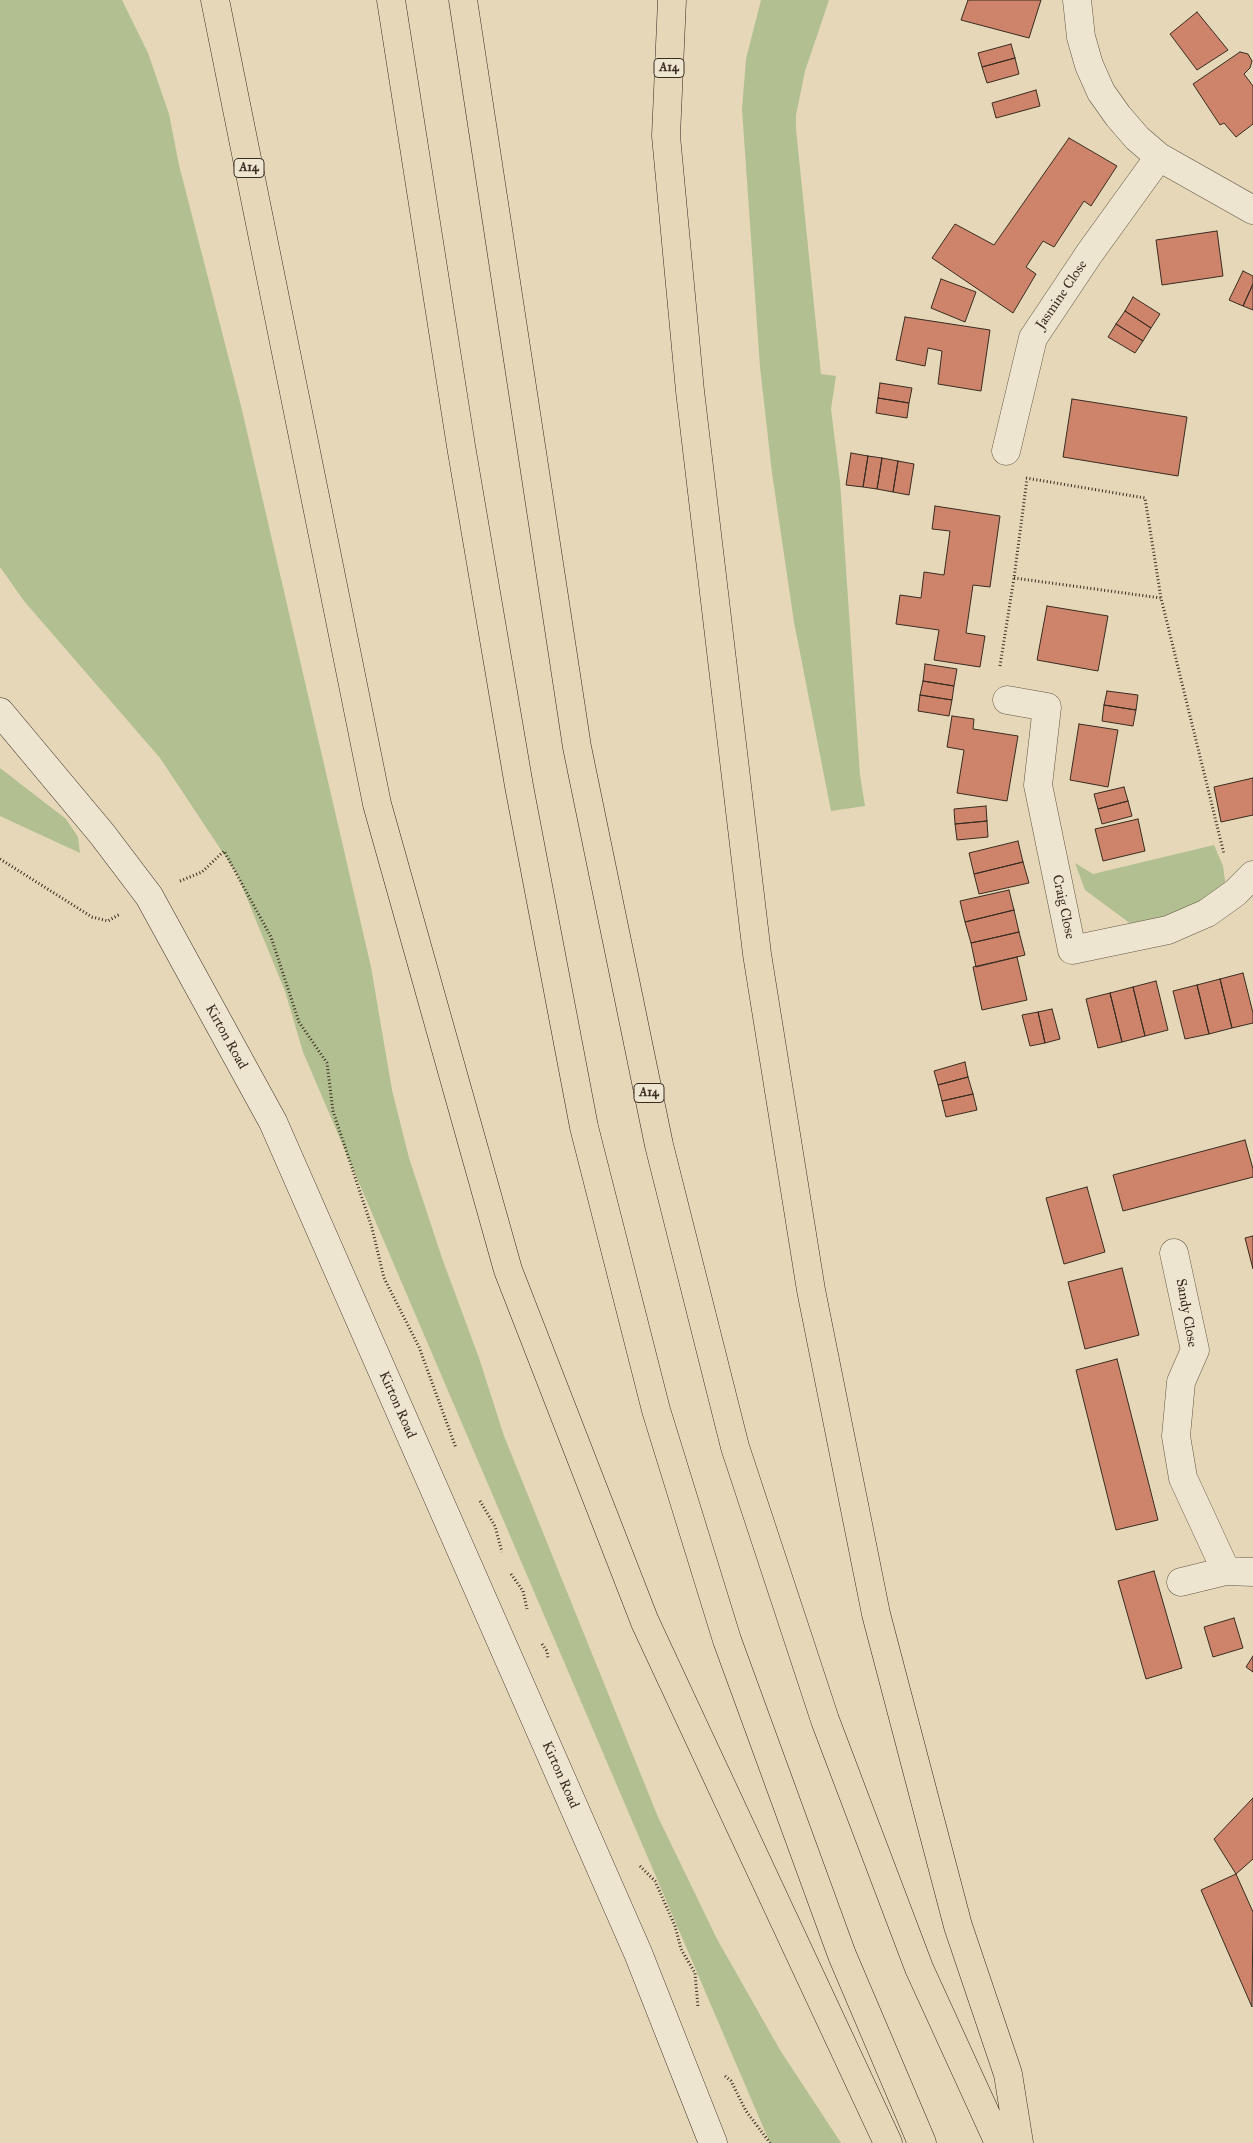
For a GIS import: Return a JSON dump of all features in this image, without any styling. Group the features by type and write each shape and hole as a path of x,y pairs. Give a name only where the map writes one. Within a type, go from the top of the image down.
{"highway":[{"name":"A14","path":"214,0 377,804 508,1270 645,1622 888,2143"},
{"path":"392,0 461,446 519,786 584,1127 656,1410 727,1640 842,1954 922,2143"},
{"name":"A14","path":"463,0 577,747 660,1145 736,1447 825,1720 919,1968 999,2143"},
{"name":"A14","path":"672,0 666,136 690,391 757,954 811,1290 876,1614 958,1926 1008,2074 1019,2143"}],"street":[{"path":"1077,0 1081,37 1089,65 1102,92 1118,116 1137,138 1159,157 1253,210"},
{"name":"Jasmine Close","path":"1006,451 1033,338 1089,254 1159,157"},
{"name":"Craig Close","path":"1007,700 1047,706 1038,785 1072,950 1168,930 1207,913 1235,893 1249,879"},
{"name":"Kirton Road","path":"0,712 102,834 149,896 273,1122 638,1953 713,2143"},
{"name":"Sandy Close","path":"1174,1253 1195,1350 1181,1382 1176,1436 1183,1478 1226,1571"},
{"path":"1182,1582 1226,1571 1253,1572"}],"path":[{"path":"1006,451 1027,479 1145,498 1161,598 1223,852 1249,879"},
{"path":"1007,700 998,677 1027,479"},
{"path":"1014,578 1161,598"}],"green space":[{"path":"0,0 122,0 148,53 169,114 179,165 241,406 371,967 392,1090 409,1158 442,1258 479,1358 504,1436 658,1817 717,1939 780,2050 841,2143 770,2143 303,1052 285,991 237,874 160,758 24,601 0,567"},
{"path":"761,0 829,0 805,71 796,115 796,129 821,374 836,376 831,409 840,481 860,775 865,806 831,811 794,622 772,473 760,367 742,109 746,59"},
{"path":"0,768 66,819 78,837 80,853 0,816"},
{"path":"1214,845 1223,866 1226,888 1179,916 1131,924 1085,890 1075,863 1093,874"}],"building":[{"path":"968,0 1041,0 1029,38 961,20"},
{"path":"1197,12 1228,50 1197,70 1170,34"},
{"path":"1011,44 1015,58 982,67 978,53"},
{"path":"1240,52 1248,54 1252,61 1250,68 1244,74 1253,86 1253,124 1236,137 1224,123 1220,125 1193,84"},
{"path":"1015,58 1019,74 987,83 982,67"},
{"path":"1036,90 1040,106 996,118 992,103"},
{"path":"1069,138 1117,166 1091,206 1084,201 1054,247 1043,241 1026,267 1036,274 1013,313 932,258 955,224 994,245"},
{"path":"1217,231 1223,276 1162,285 1156,240"},
{"path":"1243,271 1253,276 1253,284 1243,306 1229,300"},
{"path":"941,279 976,292 965,322 931,308"},
{"path":"1253,284 1253,310 1243,306"},
{"path":"1133,297 1160,314 1151,328 1125,311"},
{"path":"1125,311 1151,328 1143,341 1116,324"},
{"path":"905,317 990,330 981,391 938,384 942,351 928,348 925,366 896,360"},
{"path":"1116,324 1143,341 1135,353 1108,337"},
{"path":"880,383 912,388 909,403 878,398"},
{"path":"878,398 909,403 907,418 876,413"},
{"path":"1072,399 1187,417 1178,476 1063,457"},
{"path":"851,453 868,456 863,487 846,485"},
{"path":"868,456 882,458 877,489 863,487"},
{"path":"882,458 898,461 893,492 877,489"},
{"path":"898,461 914,464 909,495 893,492"},
{"path":"935,506 1000,516 990,587 973,585 966,633 985,636 980,667 934,660 939,630 896,624 900,595 921,598 924,572 944,575 950,531 932,529"},
{"path":"1047,606 1108,616 1098,671 1037,660"},
{"path":"925,664 957,669 954,686 923,681"},
{"path":"923,681 954,686 952,700 920,695"},
{"path":"1107,691 1138,695 1136,710 1104,705"},
{"path":"920,695 952,700 949,716 918,711"},
{"path":"1104,705 1136,710 1133,726 1102,721"},
{"path":"952,716 974,719 973,729 1018,736 1007,801 957,793 964,750 947,747"},
{"path":"1079,724 1118,730 1108,787 1070,780"},
{"path":"1253,778 1253,815 1221,822 1214,787"},
{"path":"1124,787 1128,801 1098,809 1094,794"},
{"path":"1128,801 1132,816 1102,824 1098,809"},
{"path":"986,806 987,821 955,824 954,809"},
{"path":"1138,819 1145,851 1103,861 1095,829"},
{"path":"987,821 988,837 957,840 955,824"},
{"path":"1018,841 1023,862 974,874 969,853"},
{"path":"1023,862 1029,883 979,894 974,874"},
{"path":"1009,890 1014,910 965,922 960,901"},
{"path":"1014,910 1019,932 971,943 965,922"},
{"path":"1019,932 1025,955 976,967 971,943"},
{"path":"1017,957 1027,1000 982,1010 973,967"},
{"path":"1243,973 1253,1013 1253,1023 1232,1028 1220,979"},
{"path":"1220,979 1232,1028 1209,1034 1197,985"},
{"path":"1156,981 1168,1030 1145,1036 1133,987"},
{"path":"1197,985 1209,1034 1185,1039 1173,991"},
{"path":"1133,987 1145,1036 1122,1042 1110,993"},
{"path":"1110,993 1122,1042 1098,1048 1086,999"},
{"path":"1052,1009 1060,1039 1045,1043 1038,1012"},
{"path":"1038,1012 1045,1043 1030,1046 1022,1015"},
{"path":"965,1062 968,1077 938,1085 934,1071"},
{"path":"968,1077 973,1094 942,1101 938,1085"},
{"path":"973,1094 977,1110 946,1117 942,1101"},
{"path":"1245,1140 1253,1169 1253,1177 1123,1211 1113,1175"},
{"path":"1087,1187 1105,1252 1064,1264 1046,1198"},
{"path":"1253,1236 1253,1269 1245,1238"},
{"path":"1122,1268 1139,1335 1085,1349 1068,1282"},
{"path":"1117,1359 1158,1520 1116,1530 1076,1370"},
{"path":"1154,1571 1182,1668 1146,1679 1118,1581"},
{"path":"1234,1618 1243,1648 1213,1657 1204,1627"},
{"path":"1253,1656 1253,1672 1246,1667"},
{"path":"1253,1798 1253,1859 1236,1874 1214,1839"},
{"path":"1236,1874 1253,1912 1252,2007 1201,1890"}]}
